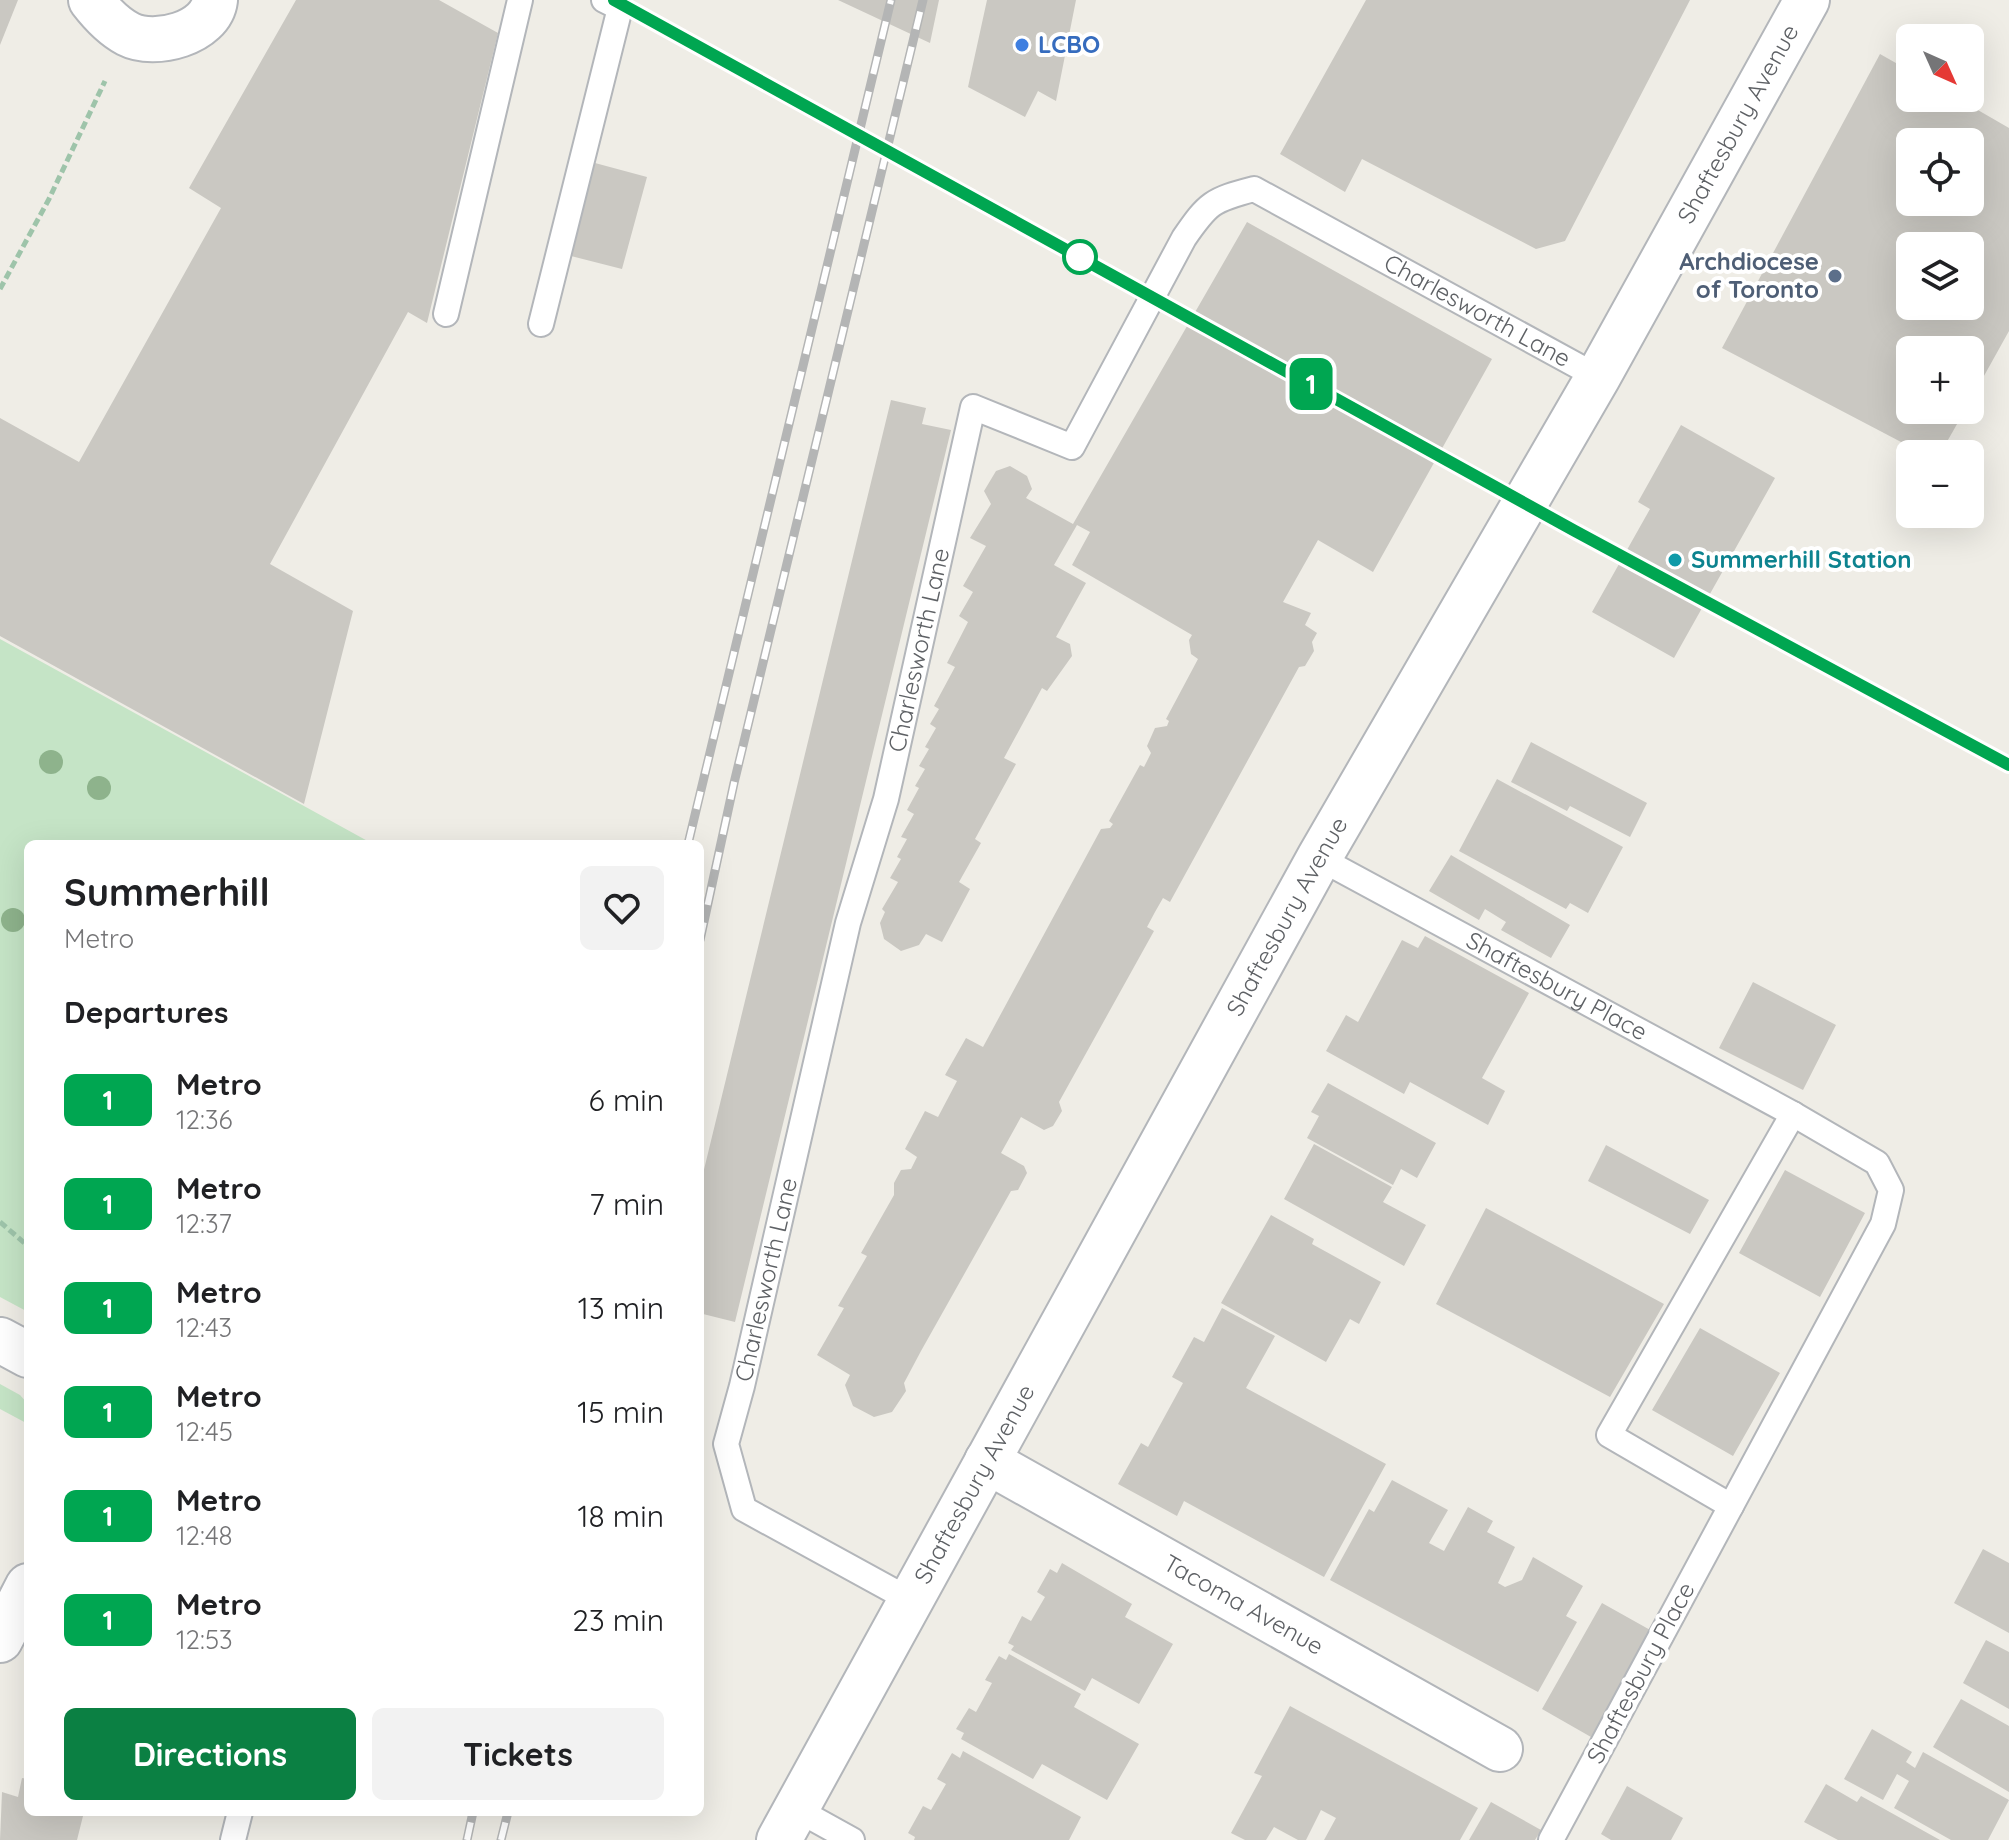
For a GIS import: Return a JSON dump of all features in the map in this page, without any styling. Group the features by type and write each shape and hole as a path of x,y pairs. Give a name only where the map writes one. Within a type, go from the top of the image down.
{"street":[{"path":"91,0 104,16 130,35 162,39 195,29 214,11 215,0"},
{"name":"Shaftesbury Avenue","path":"788,1824 1319,858 1598,377 1807,0"},
{"path":"0,1340 24,1353"},
{"name":"Tacoma Avenue","path":"987,1461 1500,1749"},
{"path":"0,1640 24,1595"}],"lane":[{"path":"446,314 520,0"},
{"path":"541,324 620,8 604,0"},
{"name":"Charlesworth Lane","path":"910,1600 744,1509 726,1444 848,923 886,799 973,407 1072,447 1184,238 1204,209 1225,197 1254,189 1598,377"},
{"name":"Shaftesbury Place","path":"1319,858 1793,1114 1877,1163 1891,1190 1883,1224 1551,1840"},
{"path":"1731,1506 1609,1435 1793,1114"},
{"path":"233,1840 239,1816"},
{"path":"788,1824 852,1840"}],"path":[{"path":"0,289 49,199 110,69"},
{"path":"0,1222 24,1243"}],"green space":[{"path":"0,639 366,840 24,840 24,1310 0,1297"},
{"path":"0,1384 24,1400 24,1422 0,1409"}],"building":[{"path":"0,0 18,0 0,45"},
{"path":"296,0 439,0 498,33 427,323 408,312 270,564 353,611 304,804 0,636 0,418 79,462 221,208 189,188"},
{"path":"838,0 939,0 930,43"},
{"name":"LCBO","path":"987,0 1076,0 1056,101 1038,91 1025,117 968,87"},
{"path":"1366,0 1690,0 1565,241 1536,249 1362,159 1345,192 1280,154"},
{"name":"Archdiocese of Toronto","path":"1880,54 1896,63 1896,112 1981,112 2009,128 2009,331 1984,376 1984,336 1896,336 1896,424 1957,424 1948,440 1897,440 1722,348"},
{"path":"595,163 647,177 622,269 571,256"},
{"path":"1247,222 1492,359 1373,572 1318,540 1283,602 1311,613 1305,625 1317,633 1312,642 1314,651 1305,666 1299,667 1170,902 1163,898 1155,912 1147,927 1154,931 1059,1102 1062,1111 1053,1126 1044,1130 1021,1117 1001,1153 1024,1166 1027,1173 1018,1190 1011,1191 921,1351 904,1383 906,1391 892,1412 874,1417 853,1406 845,1385 850,1375 817,1355 844,1308 838,1306 867,1256 861,1253 894,1195 894,1183 901,1170 911,1169 917,1157 905,1149 925,1111 938,1117 957,1081 945,1075 966,1038 983,1047 1101,829 1110,828 1113,824 1109,821 1140,765 1144,767 1151,753 1147,746 1155,728 1167,726 1169,721 1166,719 1198,659 1191,654 1189,640 1192,635 1072,565 1090,532 1077,525 1054,565 1086,583 1056,637 1070,644 1072,656 1047,691 1042,688 1004,758 1016,764 975,839 981,843 959,882 970,889 942,942 926,934 919,945 901,951 884,939 880,923 885,912 882,909 898,882 890,878 901,859 897,857 907,839 901,837 914,814 907,810 925,769 919,766 936,728 930,724 939,709 934,706 955,667 947,663 968,622 959,616 973,592 963,586 986,546 970,538 991,504 984,491 996,471 1010,466 1027,476 1032,489 1026,498 1073,524"},
{"path":"891,400 926,408 922,424 951,430 735,1322 704,1314 704,1170"},
{"name":"Summerhill Station","path":"1681,425 1775,478 1674,658 1592,612 1650,509 1638,502"},
{"path":"1531,742 1647,803 1630,837 1570,806 1567,811 1511,782"},
{"path":"1497,779 1623,847 1588,913 1570,903 1566,909 1459,851"},
{"path":"1451,855 1570,925 1551,958 1501,930 1506,922 1485,909 1479,920 1429,891"},
{"path":"1425,936 1529,993 1482,1078 1505,1091 1488,1125 1410,1082 1404,1094 1326,1051 1346,1015 1358,1022 1402,940 1418,948"},
{"path":"1753,982 1836,1025 1803,1090 1719,1048"},
{"path":"1328,1083 1436,1143 1417,1178 1401,1169 1393,1185 1307,1138 1319,1116 1311,1112"},
{"path":"1314,1144 1392,1187 1383,1202 1426,1225 1404,1266 1284,1199"},
{"path":"1606,1145 1709,1200 1690,1234 1588,1181"},
{"path":"1785,1170 1865,1213 1820,1297 1739,1253"},
{"path":"1486,1208 1664,1304 1610,1397 1436,1304"},
{"path":"1271,1215 1314,1239 1312,1244 1381,1282 1359,1324 1350,1319 1326,1362 1221,1303"},
{"path":"1222,1308 1275,1336 1246,1388 1386,1464 1324,1577 1184,1501 1177,1516 1118,1484 1141,1443 1148,1447 1183,1383 1172,1377 1194,1337 1204,1342"},
{"path":"1700,1328 1780,1373 1733,1456 1652,1410"},
{"path":"1392,1480 1448,1510 1429,1543 1444,1551 1468,1507 1493,1521 1487,1532 1515,1547 1498,1583 1505,1587 1522,1580 1533,1557 1583,1586 1566,1616 1577,1622 1538,1692 1330,1580 1369,1509 1374,1512"},
{"path":"1983,1549 2009,1563 2009,1633 1954,1603"},
{"path":"1062,1563 1132,1604 1125,1617 1173,1644 1139,1704 1092,1678 1085,1691 1011,1650 1014,1646 1008,1643 1022,1616 1031,1621 1045,1597 1037,1592 1050,1569 1057,1573"},
{"path":"1602,1603 1652,1631 1591,1737 1542,1709"},
{"path":"1986,1640 2009,1652 2009,1709 1963,1683"},
{"path":"1009,1654 1081,1694 1074,1707 1139,1744 1107,1800 1042,1764 1033,1779 961,1739 964,1733 956,1729 969,1708 976,1712 992,1683 985,1680 999,1656 1006,1660"},
{"path":"1961,1699 2009,1726 2009,1792 1933,1747"},
{"path":"1290,1706 1478,1808 1460,1840 1324,1840 1336,1818 1321,1810 1306,1840 1298,1840 1274,1827 1266,1840 1245,1840 1231,1833 1262,1776 1254,1773"},
{"path":"1872,1729 1912,1752 1906,1762 1915,1768 1923,1752 2009,1800 1988,1840 1951,1840 1894,1808 1909,1781 1897,1774 1883,1800 1844,1779"},
{"path":"963,1751 1081,1817 1069,1840 914,1840 915,1837 908,1833 923,1806 931,1810 946,1784 937,1779 952,1753 960,1758"},
{"path":"24,1778 24,1816 83,1816 77,1840 0,1840 2,1792 18,1797"},
{"path":"1826,1784 1857,1802 1861,1796 1940,1840 1838,1840 1804,1822"},
{"path":"1627,1786 1683,1818 1671,1840 1611,1840 1601,1834"},
{"path":"1491,1802 1541,1830 1535,1840 1469,1840"}],"railway":[{"path":"689,840 891,0"},
{"path":"704,922 734,783 923,0"},
{"path":"467,1840 472,1816"},
{"path":"501,1840 507,1816"}],"metro line":[{"name":"1","path":"614,0 1575,531 2009,765"}],"place":[{"name":"LCBO","path":"1022,45"},
{"name":"Archdiocese of Toronto","path":"1835,276"},
{"name":"Summerhill Station","path":"1675,560"}]}
